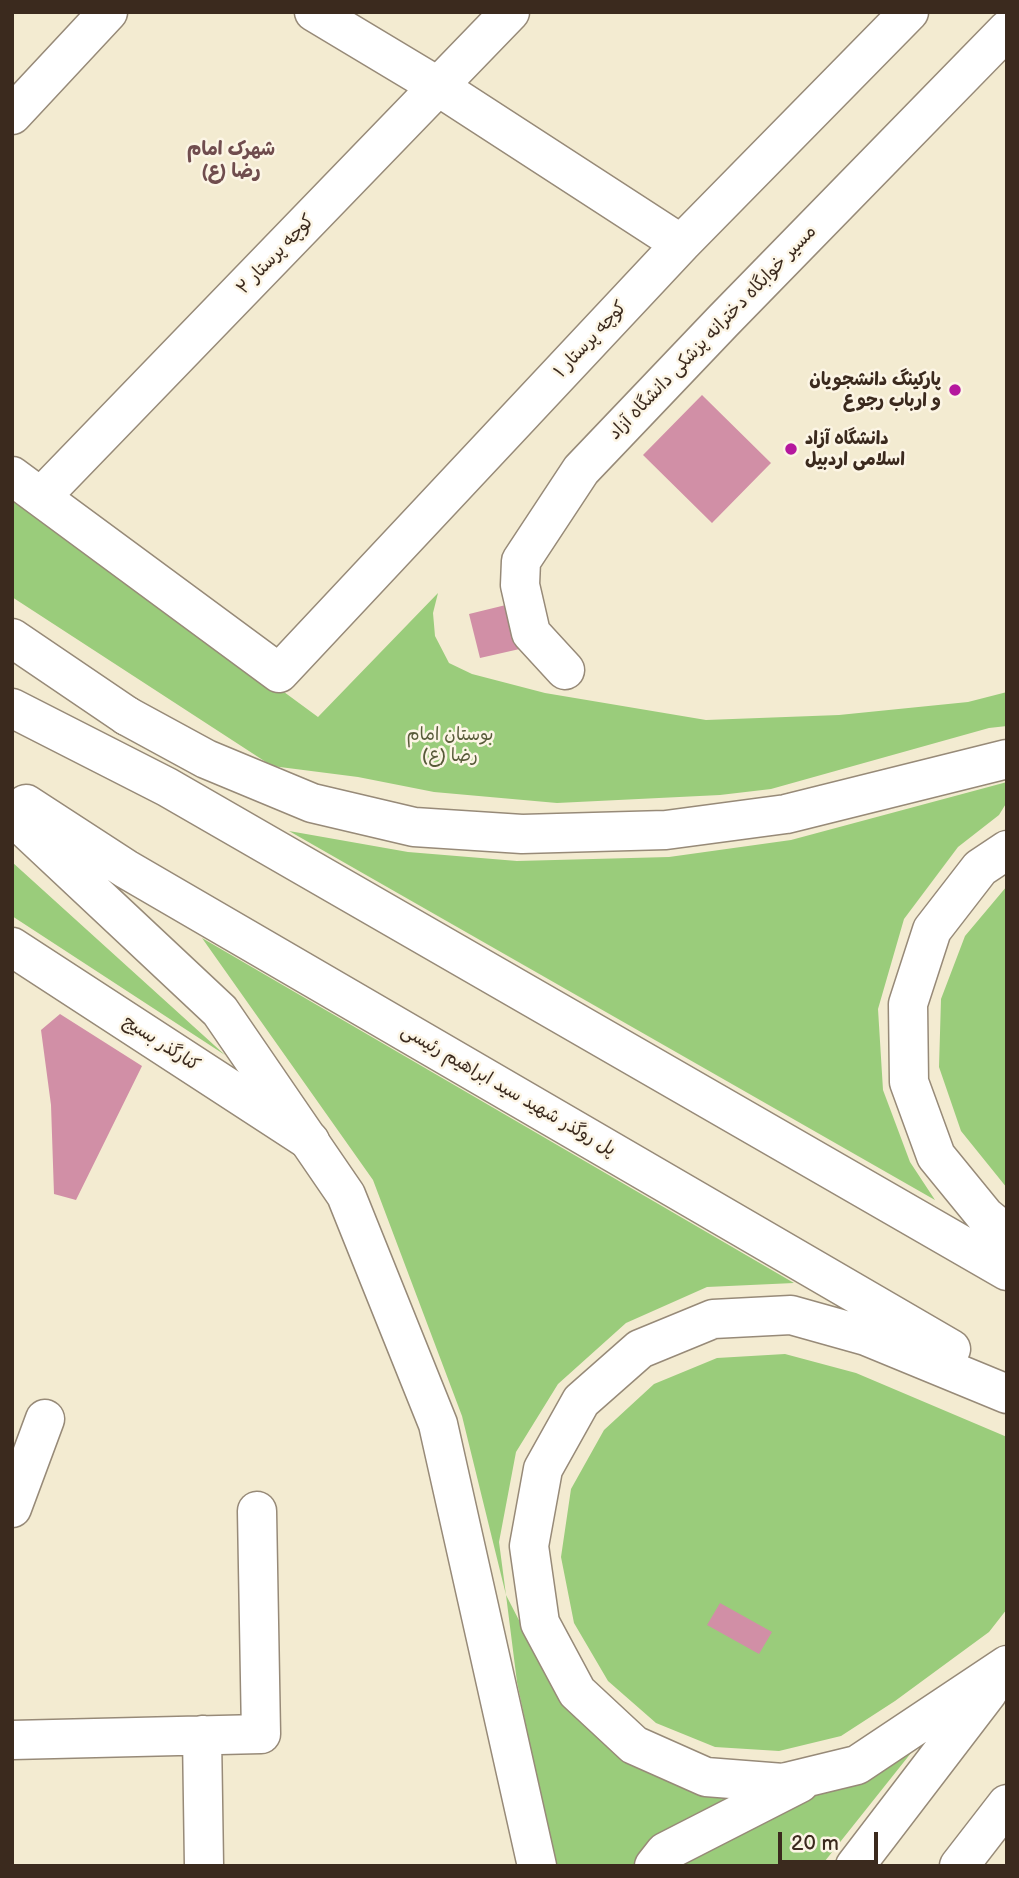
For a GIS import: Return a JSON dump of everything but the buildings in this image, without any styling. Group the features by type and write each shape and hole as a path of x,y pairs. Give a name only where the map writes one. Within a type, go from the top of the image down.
{"main road":[{"path":"12,115 108,12"},
{"path":"314,12 439,87 681,244"},
{"name":"کوچه پرستار ۲","path":"27,487 439,87 510,12"},
{"name":"کوچه پرستار ۱","path":"27,487 279,673 681,244 909,12"},
{"name":"مسیر خوابگاه دخترانه پزشکی دانشگاه آزاد","path":"565,670 531,633 520,585 521,561 581,470 1007,30"},
{"path":"12,639 127,716 206,759 312,803 414,827 522,834 666,830 786,814 1007,759"},
{"path":"12,708 167,787 1007,1271"},
{"name":"پل روگذر شهید سید ابراهیم رئیسی","path":"12,795 126,869 1007,1382"},
{"path":"12,816 220,1010 346,1195 438,1424 537,1866"},
{"path":"1007,850 980,868 932,930 908,1004 909,1082 936,1156 985,1216 1007,1234"},
{"name":"کنارگذر بسیج","path":"12,947 310,1141"},
{"path":"1007,1394 866,1336 791,1315 713,1319 640,1349 581,1401 543,1469 529,1546 540,1623 577,1692 634,1745 706,1777 783,1783 857,1765 1007,1667"},
{"path":"12,1507 45,1419"},
{"path":"12,1740 261,1734 257,1511"},
{"path":"855,1866 1007,1667"},
{"path":"202,1735 204,1866"},
{"path":"654,1866 665,1852 817,1774"},
{"path":"959,1866 1007,1804"}],"green space":[{"name":"بوستان امام رضا (ع)","path":"12,492 318,717 438,593 433,613 435,636 449,663 472,674 545,693 706,720 839,715 968,702 1007,692 1007,726 989,728 771,789 720,795 557,803 434,792 358,777 272,766 12,597"},
{"path":"1007,782 1007,802 999,815 958,847 904,919 878,1009 883,1090 910,1162 935,1200 289,831 408,852 517,861 669,857 791,840"},
{"path":"12,862 225,1055 12,916"},
{"path":"1007,886 1007,1188 961,1131 939,1067 941,999 965,936"},
{"path":"202,938 794,1283 707,1287 626,1323 558,1384 516,1452 499,1542 506,1595 462,1416 373,1180"},
{"path":"785,1354 856,1373 1007,1437 1007,1609 989,1632 895,1701 841,1736 779,1751 715,1747 656,1723 608,1681 574,1623 561,1557 571,1489 604,1430 654,1384 717,1358"},
{"path":"506,1595 563,1706 626,1762 700,1794 869,1779 911,1753 821,1866 555,1866 517,1682"}],"place":[{"name":"پارکینگ دانشجویان و ارباب رجوع","path":"955,390"},
{"name":"دانشگاه آزاد اسلامی اردبیل","path":"791,449"}],"district":[{"name":"شهرک امام رضا (ع)","path":"231,161"}]}
